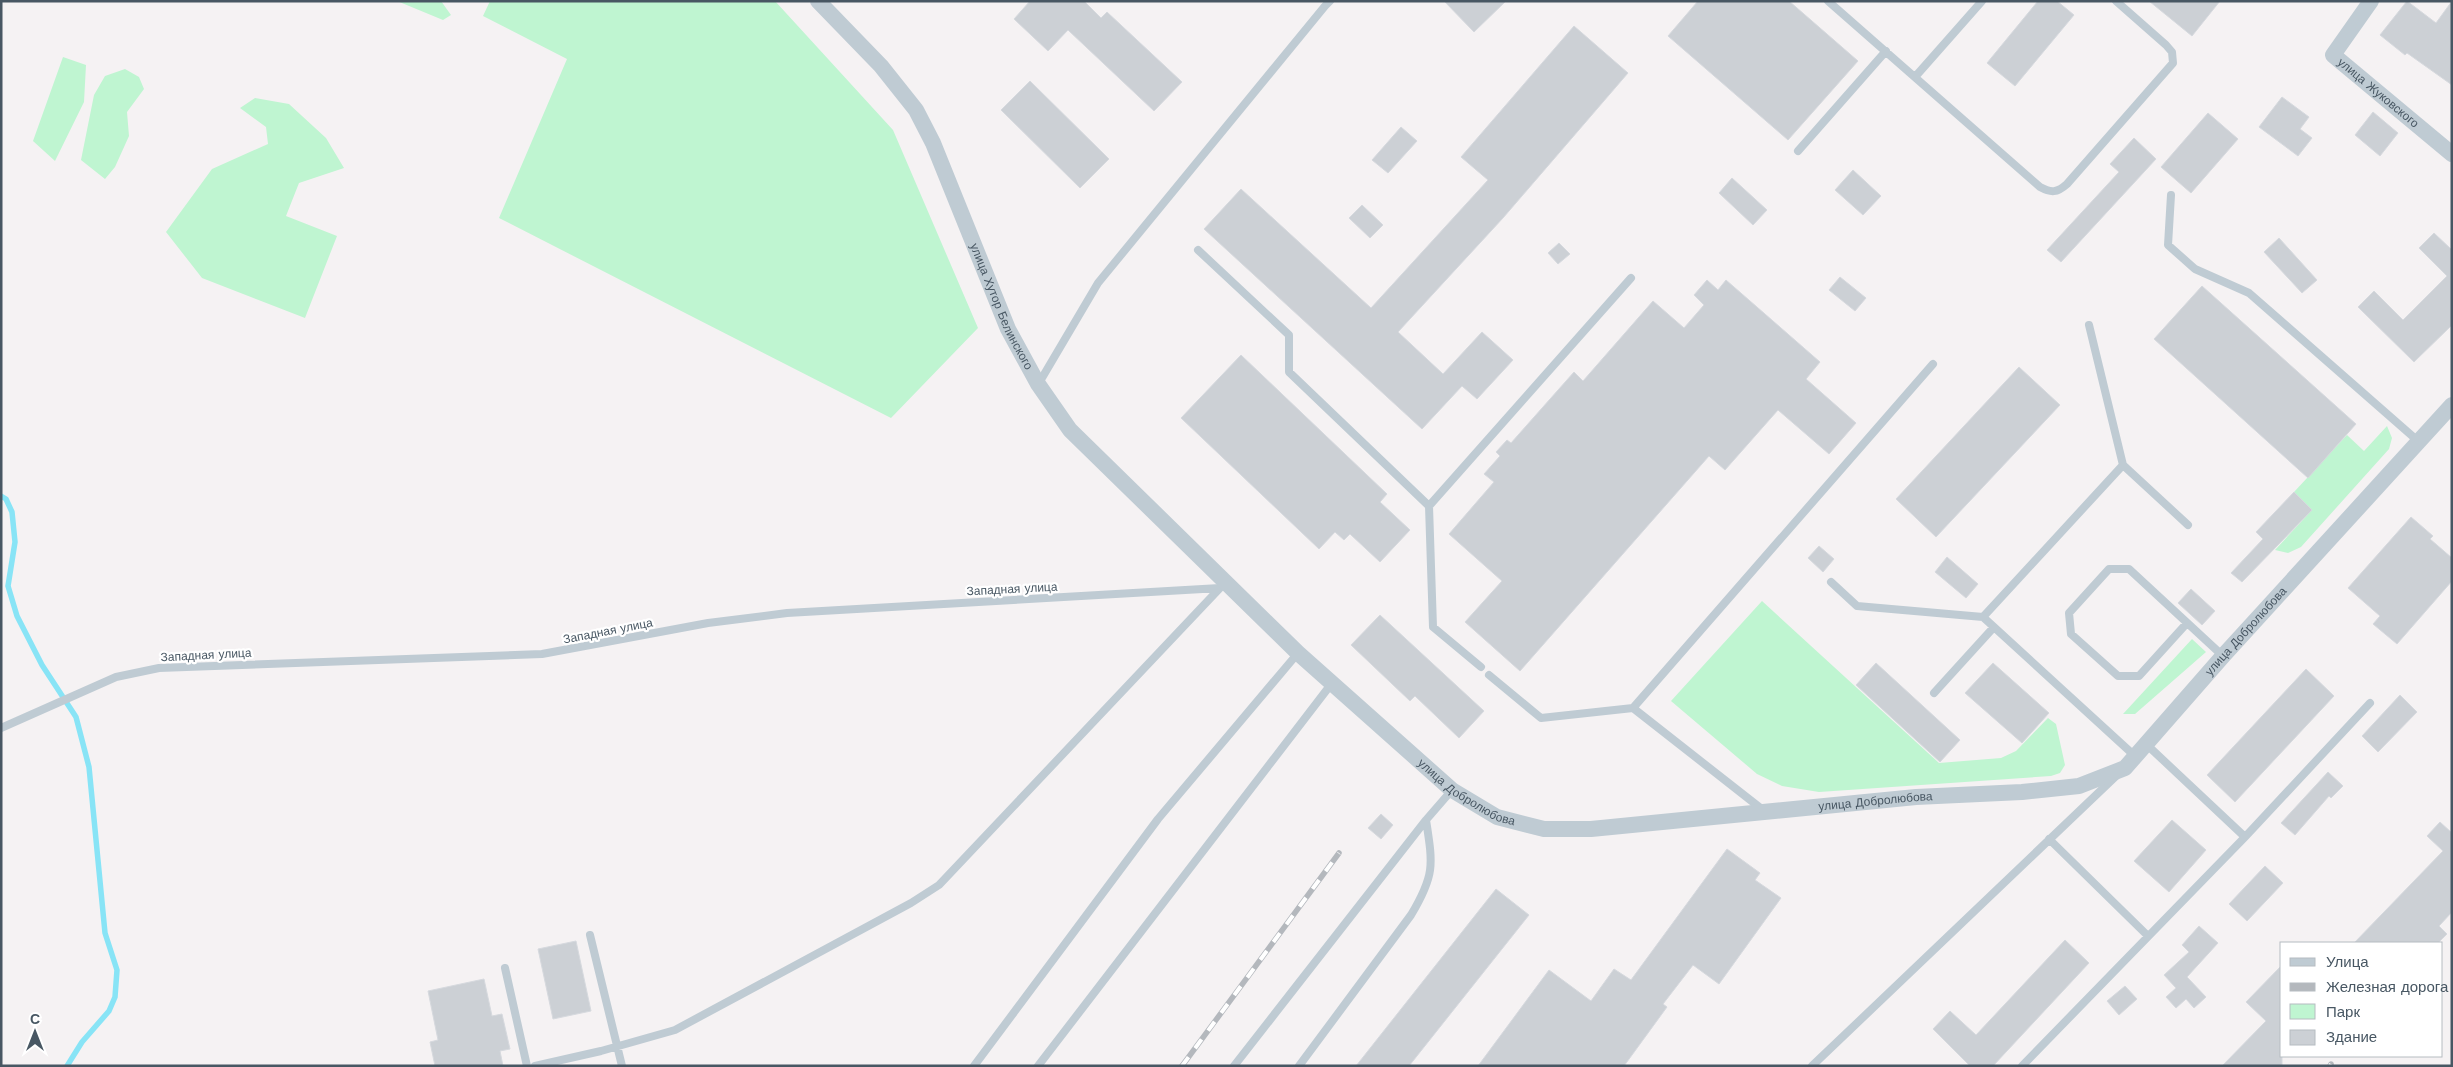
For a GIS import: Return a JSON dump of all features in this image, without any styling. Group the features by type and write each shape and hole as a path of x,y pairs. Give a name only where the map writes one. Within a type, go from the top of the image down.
{"street":[{"name":"улица Хутор Белинского","path":"818,1 882,66 916,110 933,142 1008,329 1038,384 1070,430 1224,585"},
{"name":"улица Жуковского","path":"2371,1 2333,55 2452,154"},
{"name":"улица Добролюбова","path":"1224,585 1452,790 1497,817 1544,829 1591,829 1916,797 2022,792 2079,786 2136,756 2223,656 2452,405"}],"lane":[{"path":"1038,384 1098,283 1330,1"},
{"path":"1828,1 2040,187 2049,192 2059,191 2173,63 2172,52 2166,45 2116,1"},
{"path":"1915,77 1982,1"},
{"path":"1798,150 1886,51"},
{"path":"2170,195 2168,245 2195,269 2249,293 2418,441"},
{"path":"1198,250 1289,335 1289,372 1428,506 1433,627 1481,667"},
{"path":"1428,506 1631,278"},
{"path":"2089,325 2123,465 2188,525"},
{"path":"1489,674 1541,718 1633,708 1932,364"},
{"path":"1983,617 2123,465"},
{"path":"2187,623 2139,676 2118,676 2072,634 2069,613 2109,569 2129,569 2223,656"},
{"path":"1831,582 1857,606 1983,617 2136,756 2245,837"},
{"path":"535,1066 675,1030 911,903 939,885 1224,585"},
{"name":"Западная улица","path":"1,728 116,677 159,668 542,654 708,623 787,613 1224,585"},
{"path":"1934,694 1994,627"},
{"path":"974,1066 1158,820 1298,653"},
{"path":"1038,1066 1332,683"},
{"path":"2022,1066 2245,837 2370,703"},
{"path":"1633,708 1764,811"},
{"path":"1812,1066 2136,756"},
{"path":"1234,1066 1426,820 1452,790"},
{"path":"1299,1066 1411,915 1426,889 1432,861 1426,820"},
{"path":"2049,839 2148,936"},
{"path":"590,935 622,1066"},
{"path":"504,968 527,1066"}],"green space":[{"path":"397,1 441,1 451,15 443,20"},
{"path":"490,1 775,1 893,130 978,328 891,418 499,218 567,59 483,16"},
{"path":"63,57 86,65 84,102 55,161 33,141"},
{"path":"125,69 139,77 144,89 127,112 129,136 115,167 105,179 81,160 94,95 105,76"},
{"path":"255,98 289,104 326,138 344,168 299,183 286,216 337,236 305,318 202,278 166,232 212,169 268,144 266,127 240,108"},
{"path":"2387,426 2392,438 2389,449 2301,547 2288,553 2275,550 2312,510 2294,492 2347,435 2364,451"},
{"path":"1762,601 1939,763 2001,758 2016,751 2048,718 2056,724 2065,765 2060,773 2051,776 1819,792 1782,786 1757,774 1671,701"},
{"path":"2192,639 2206,652 2135,714 2123,714"}],"building":[{"path":"1030,1 1084,1 1101,18 1107,12 1182,82 1154,111 1068,30 1048,51 1014,19"},
{"path":"1444,1 1506,1 1474,32"},
{"path":"1698,1 1789,1 1858,61 1788,140 1668,36"},
{"path":"2038,1 2057,1 2074,15 2015,86 1987,63"},
{"path":"2149,1 2220,1 2192,36"},
{"path":"2407,1 2436,23 2452,1 2452,85 2407,53 2405,55 2380,35"},
{"path":"1574,26 1628,73 1503,218 1398,332 1443,374 1482,332 1513,360 1477,399 1462,386 1422,429 1204,229 1241,189 1371,308 1488,180 1461,157"},
{"path":"1030,81 1109,159 1080,188 1001,110"},
{"path":"2282,97 2309,117 2300,129 2312,138 2298,156 2259,127"},
{"path":"2373,112 2398,133 2380,156 2355,135"},
{"path":"2208,113 2238,139 2191,193 2161,167"},
{"path":"1401,127 1417,141 1388,173 1372,160"},
{"path":"2134,138 2156,159 2061,262 2047,250 2119,172 2110,164"},
{"path":"1853,170 1881,196 1863,215 1835,190"},
{"path":"1732,178 1767,210 1753,225 1719,193"},
{"path":"1362,205 1383,225 1370,238 1349,218"},
{"path":"2434,233 2452,250 2452,325 2414,362 2358,307 2374,291 2403,320 2447,276 2419,248"},
{"path":"2279,238 2317,280 2302,293 2264,252"},
{"path":"1559,243 1570,254 1558,264 1548,253"},
{"path":"1840,277 1866,298 1855,311 1829,290"},
{"path":"1707,280 1718,290 1726,280 1820,362 1806,379 1856,423 1829,454 1778,410 1725,470 1709,456 1520,671 1465,622 1502,581 1449,534 1494,482 1484,474 1500,456 1496,452 1507,440 1511,443 1574,372 1583,381 1653,301 1684,328 1704,305 1694,295"},
{"path":"2202,286 2356,424 2308,478 2154,339"},
{"path":"1241,355 1387,494 1380,502 1410,530 1380,562 1350,534 1344,540 1335,532 1319,549 1181,418"},
{"path":"2019,367 2060,405 1936,537 1896,499"},
{"path":"2294,492 2312,510 2242,582 2231,573 2263,539 2256,532"},
{"path":"2411,517 2433,536 2430,539 2452,558 2452,581 2397,644 2373,624 2380,616 2348,588"},
{"path":"1819,546 1834,559 1823,572 1808,558"},
{"path":"1947,557 1978,584 1966,598 1935,572"},
{"path":"2191,589 2215,611 2202,625 2178,603"},
{"path":"1380,615 1484,711 1459,738 1415,696 1410,701 1351,645"},
{"path":"1876,663 1960,740 1940,762 1856,685"},
{"path":"1993,663 2049,713 2022,743 1965,693"},
{"path":"2306,669 2334,696 2235,802 2207,775"},
{"path":"2400,695 2417,712 2378,752 2362,736"},
{"path":"2328,772 2343,786 2331,798 2329,796 2295,835 2281,823"},
{"path":"1381,814 1393,825 1381,839 1368,828"},
{"path":"2172,820 2206,850 2169,892 2134,861"},
{"path":"2440,822 2452,833 2452,912 2439,926 2447,934 2439,942 2355,942 2443,851 2427,836"},
{"path":"1727,849 1760,873 1755,880 1781,898 1719,984 1693,965 1663,1004 1667,1007 1624,1066 1478,1066 1549,970 1591,1001 1614,969 1631,980"},
{"path":"2265,866 2283,883 2247,921 2229,904"},
{"path":"1496,889 1529,915 1409,1066 1356,1066"},
{"path":"2199,926 2218,943 2187,977 2206,997 2194,1008 2186,999 2176,1008 2166,997 2176,988 2164,975 2189,952 2182,945"},
{"path":"2065,940 2089,963 1993,1066 1970,1066 1933,1029 1950,1011 1976,1035"},
{"path":"576,941 591,1011 553,1019 538,949"},
{"path":"2280,967 2280,1057 2282,1057 2282,1066 2222,1066 2266,1021 2246,1002"},
{"path":"484,979 492,1016 502,1014 510,1049 500,1051 503,1066 435,1066 430,1042 438,1040 428,991"},
{"path":"2125,986 2137,999 2119,1015 2107,1001"}],"waterway":[{"path":"1,496 6,499 12,512 15,542 8,586 17,616 42,665 76,717 89,767 105,933 117,970 115,997 109,1011 82,1042 67,1066"}],"railway":[{"path":"1182,1066 1339,853"}]}
